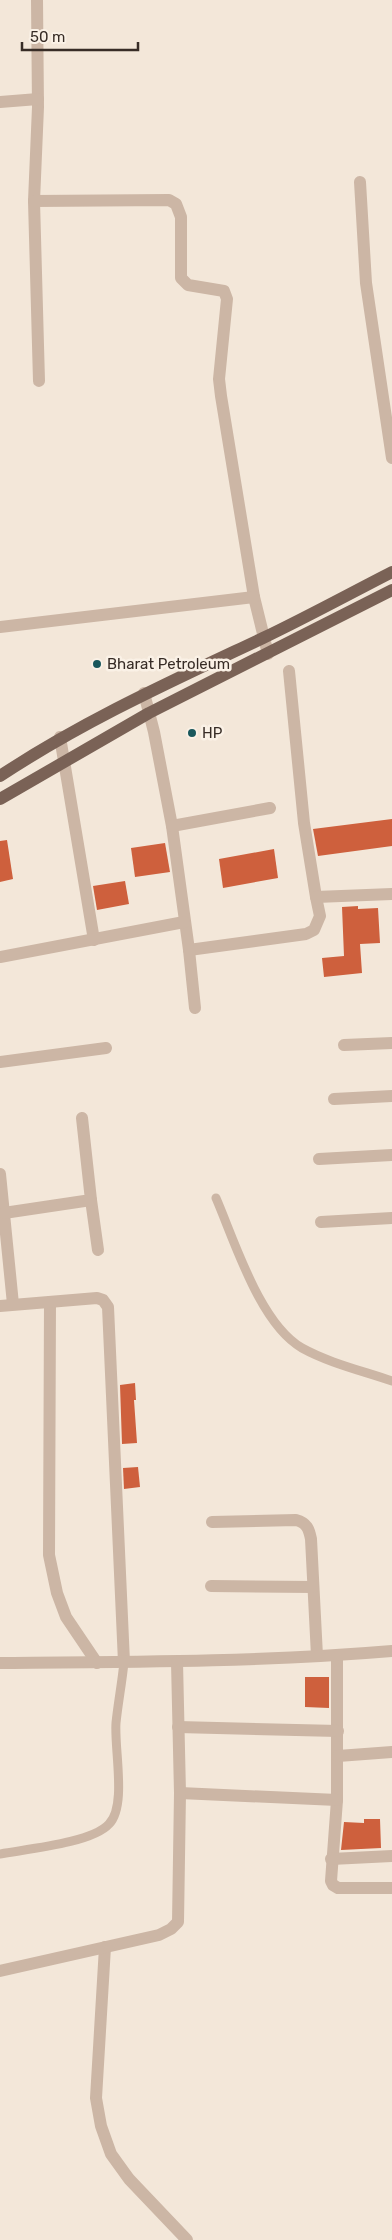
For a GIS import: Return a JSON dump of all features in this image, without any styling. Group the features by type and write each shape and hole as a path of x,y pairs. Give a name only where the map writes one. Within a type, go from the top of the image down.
{"main road":[{"path":"0,776 60,737 144,693 264,637 392,572"},
{"path":"0,799 149,713 392,590"}],"street":[{"path":"37,0 38,99 34,201 39,381"},
{"path":"0,102 38,99"},
{"path":"360,182 366,284 392,458"},
{"path":"34,201 168,200 176,204 181,217 180,278 188,285 220,289 226,295 219,379 254,597 268,654"},
{"path":"0,627 254,597"},
{"path":"189,950 306,934 314,930 320,916 304,823 289,671"},
{"path":"144,693 172,826 196,1008"},
{"path":"60,737 94,940"},
{"path":"172,826 270,808"},
{"path":"316,897 392,894"},
{"path":"0,957 184,922"},
{"path":"344,1046 392,1043"},
{"path":"0,1062 106,1048"},
{"path":"334,1099 392,1096"},
{"path":"82,1118 98,1250"},
{"path":"319,1159 392,1155"},
{"path":"0,1174 4,1213 6,1305 97,1298 103,1300 108,1307 124,1662"},
{"path":"4,1213 91,1200"},
{"path":"321,1222 392,1218"},
{"path":"50,1302 49,1555 57,1592 66,1617 97,1663"},
{"path":"212,1522 296,1520 304,1522 309,1529 311,1539 316,1656"},
{"path":"211,1586 313,1587"},
{"path":"0,1663 177,1662 337,1656 392,1651"},
{"path":"337,1656 337,1800 330,1876 333,1885 338,1888 392,1888"},
{"path":"0,1971 159,1935 171,1929 178,1922 180,1793 177,1662"},
{"path":"178,1727 338,1731"},
{"path":"338,1756 392,1752"},
{"path":"180,1793 337,1800"},
{"path":"331,1859 392,1856"},
{"path":"105,1947 96,2098 101,2126 111,2154 129,2179 187,2240"}],"lane":[{"path":"216,1198 261,1302 279,1328 302,1348 340,1364 392,1381"},
{"path":"0,1854 84,1838 99,1832 110,1824 116,1812 118,1793 115,1750 116,1724 124,1662"}],"building":[{"path":"392,819 392,846 318,856 313,829"},
{"path":"7,840 13,879 0,882 0,841"},
{"path":"165,843 170,872 135,877 131,848"},
{"path":"274,849 278,878 223,888 219,859"},
{"path":"125,881 129,904 97,910 93,886"},
{"path":"358,906 358,909 378,908 380,943 360,944 362,973 324,977 322,958 344,956 342,907"},
{"path":"135,1383 136,1400 134,1400 137,1443 122,1444 120,1385"},
{"path":"138,1467 140,1487 124,1489 123,1468"},
{"path":"305,1677 329,1677 329,1708 305,1707"},
{"path":"364,1819 380,1819 381,1848 341,1850 344,1822 364,1823"}],"place":[{"name":"Bharat Petroleum","path":"97,664"},
{"name":"HP","path":"192,733"}]}
